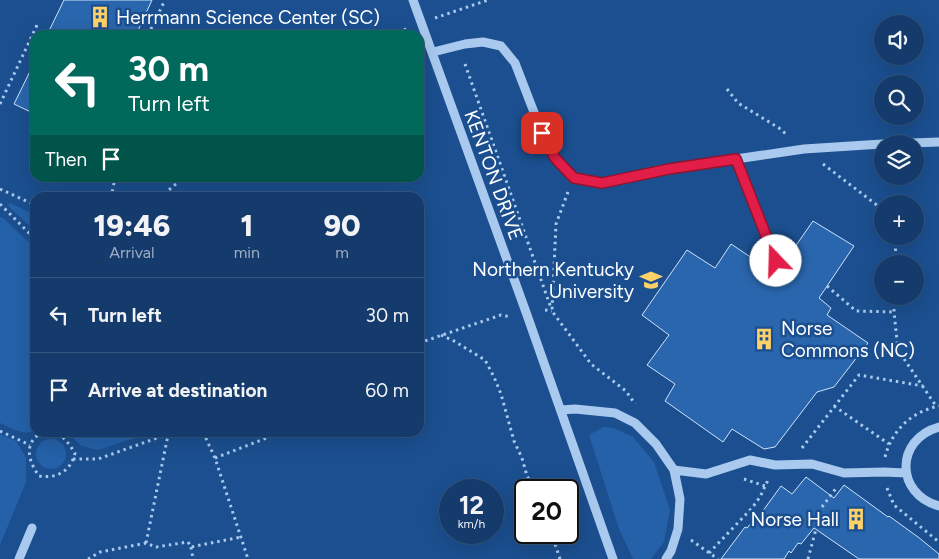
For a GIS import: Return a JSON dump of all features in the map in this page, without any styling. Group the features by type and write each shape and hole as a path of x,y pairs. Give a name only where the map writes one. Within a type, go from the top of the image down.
{"street":[{"name":"KENTON DRIVE","path":"413,0 424,30"},
{"name":"KENTON DRIVE","path":"424,30 614,559"},
{"path":"432,52 464,44 483,42 501,46 516,63 542,133 555,158 574,178 602,183 669,169 804,149 874,145"},
{"path":"924,143 939,142"},
{"path":"736,159 776,261"},
{"path":"561,410 576,409 615,413 635,423 656,444 674,470 680,499 678,529 671,551 666,559"},
{"path":"939,428 926,432 917,439 910,449 906,461 906,473 910,485 926,502 939,506"},
{"path":"674,470 706,474 750,460 775,465 812,464 844,473 906,473"},
{"path":"19,559 32,528"}],"path":[{"path":"150,30 165,0"},
{"path":"434,18 488,0"},
{"path":"35,30 38,23"},
{"path":"403,30 408,28"},
{"path":"0,104 30,40"},
{"path":"465,64 552,311 592,364 626,391 636,405"},
{"path":"552,311 556,224 574,178"},
{"path":"166,192 178,182"},
{"path":"0,189 30,203"},
{"path":"0,204 30,234"},
{"path":"827,286 856,311 894,312"},
{"path":"894,305 898,350 939,411"},
{"path":"544,310 552,311"},
{"path":"424,341 501,314 514,317"},
{"path":"441,335 454,340 485,360 501,394 514,441 529,479"},
{"path":"789,465 859,375 922,386"},
{"path":"834,406 889,444"},
{"path":"0,431 30,445"},
{"path":"36,437 30,445 29,452 33,467 40,476 48,478 58,475 67,469 73,459 75,453 62,437"},
{"path":"73,459 98,459 159,437"},
{"path":"146,543 168,437"},
{"path":"205,437 215,458 248,559"},
{"path":"215,458 269,437"},
{"path":"709,553 752,508 760,497 775,465"},
{"path":"822,508 837,487 844,473"},
{"path":"894,505 939,542"},
{"path":"808,559 816,529 821,520"},
{"path":"191,547 241,536"},
{"path":"88,559 100,552 146,543 156,547 188,542 193,559"},
{"path":"555,544 560,559"}],"shaded area":[{"path":"10,203 30,213 30,226 8,206"},
{"path":"2,217 30,243 30,432 26,433 0,423 0,218"},
{"path":"603,427 614,428 633,437 654,462 670,510 664,542 651,559 633,559 619,529 589,435"},
{"path":"0,434 16,441 26,458 26,482 0,545"},
{"path":"71,437 138,437 98,450 82,446"},
{"path":"51,439 62,443 66,454 62,465 51,469 40,465 36,454 40,443"}],"building":[{"name":"Herrmann Science Center (SC)","path":"64,0 152,0 138,30 49,30"},
{"path":"30,71 30,112 14,104"},
{"name":"Norse Commons (NC)","path":"813,221 854,246 819,298 831,308 827,315 868,343 834,387 817,392 775,447 764,449 732,429 723,442 665,401 675,384 647,365 669,335 642,315 687,250 715,268 731,244 764,266 770,263 778,267 782,262 782,258 790,254"},
{"name":"Norse Hall","path":"806,477 834,498 844,485 918,537 939,554 939,559 859,559 814,528 801,544 798,543 791,553 789,551 784,559 721,559 745,527 747,528 752,522 754,523 781,486 792,494"}],"place":[{"name":"Herrmann Science Center (SC)","path":"100,17"},
{"name":"Northern Kentucky University","path":"651,280"},
{"name":"Norse Commons (NC)","path":"764,339"},
{"name":"Norse Hall","path":"856,519"}],"route":[{"path":"542,133 555,158 574,178 602,183 669,169 736,159 776,261"}]}
